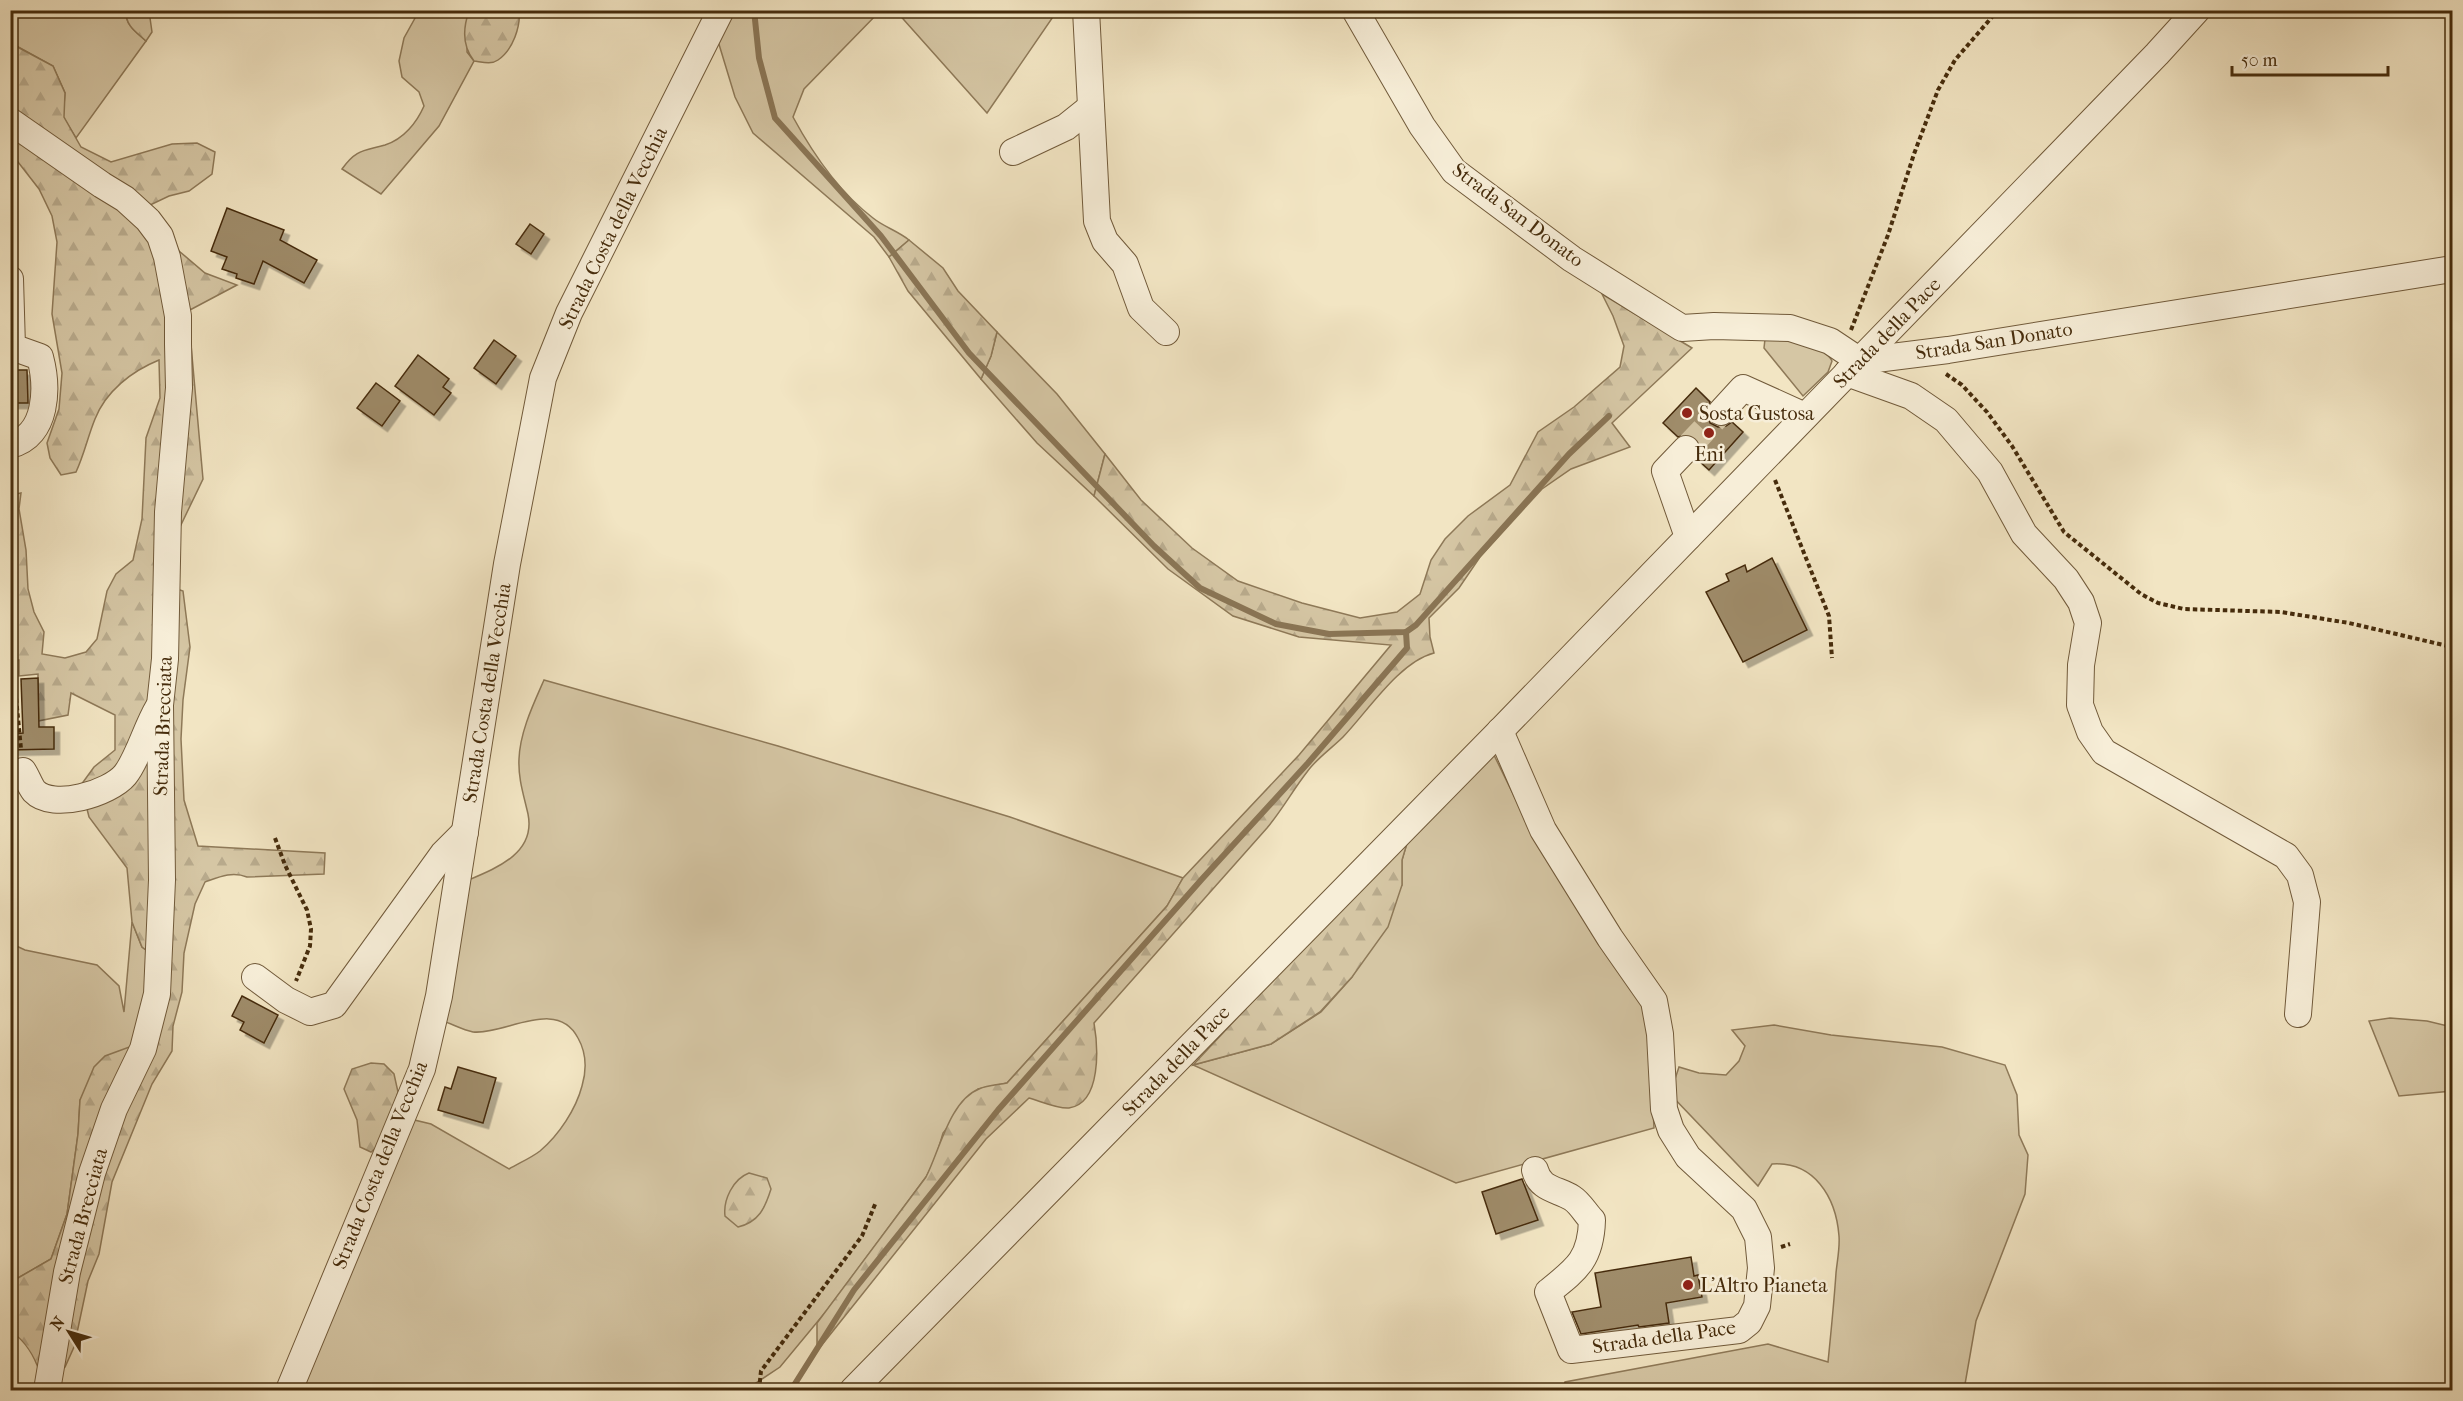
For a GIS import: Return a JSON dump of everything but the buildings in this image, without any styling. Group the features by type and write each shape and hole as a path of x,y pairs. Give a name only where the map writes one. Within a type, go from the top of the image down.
{"street":[{"name":"Strada Costa della Vecchia","path":"289,1390 422,1069 439,996 507,564 543,378 569,313 721,10"},
{"path":"1086,10 1097,221 1105,241 1125,264 1141,308 1166,332"},
{"name":"Strada San Donato","path":"1355,10 1422,126 1454,171 1572,259 1682,328 1714,326 1790,328 1830,342 1850,361 1915,353 2452,269"},
{"name":"Strada della Pace","path":"853,1390 1500,731 1805,416 1850,361 2157,54 2197,10"},
{"path":"1013,152 1066,127 1091,107"},
{"name":"Strada Brecciata","path":"10,121 138,208 160,236 167,257 178,316 179,388 168,512 165,659 160,705 162,880 159,978 156,1002 143,1049 114,1109 92,1173 67,1272 47,1390"},
{"path":"10,279 12,347 40,357 44,374 44,397 39,422 28,437 12,445"},
{"path":"1850,361 1911,396 1946,420 1990,472 2024,534 2066,579 2081,602 2088,623 2081,665 2080,705 2090,732 2104,752 2286,856 2300,875 2307,902 2298,1014"},
{"path":"1721,412 1743,388 1805,416"},
{"path":"1686,449 1665,471 1688,537"},
{"path":"23,771 34,791 45,798 63,800 88,796 113,785 125,775 160,705"},
{"name":"Strada della Pace","path":"1500,731 1543,830 1610,938 1654,1001 1660,1034 1664,1109 1671,1130 1688,1157 1744,1209 1758,1237 1761,1268 1757,1306 1749,1322 1738,1330 1571,1350 1548,1292 1575,1271 1592,1243 1592,1220 1573,1199 1546,1187 1537,1178 1535,1170"},
{"path":"255,977 286,1000 310,1012 333,1005 443,854 465,832"}],"path":[{"path":"1850,361 1910,164 1938,90 1955,60 1998,10"},
{"path":"1915,353 1962,385 1987,412 2012,446 2064,532 2141,594 2158,603 2184,609 2281,612 2349,623 2452,647"},
{"path":"12,445 14,677 23,771"},
{"path":"1766,457 1829,616 1833,658"},
{"path":"275,838 285,865 307,910 311,929 310,946 301,972 286,1000"},
{"path":"759,1390 761,1371 862,1236 876,1202"}],"green space":[{"path":"11,10 126,11 129,24 146,41 76,138 63,117 65,93 53,66 11,43"},
{"path":"519,10 519,23 515,37 503,56 492,62 474,61 467,49 465,37 469,11"},
{"path":"126,11 149,11 152,32 146,41 129,24"},
{"path":"419,11 469,11 467,52 474,61 439,126 381,194 342,169 356,154 398,139 414,124 424,106 419,92 402,77 399,61 404,38"},
{"path":"733,11 880,11 804,89 793,117 818,158 849,196 877,221 909,240 889,257 874,237 753,133 735,97 718,41"},
{"path":"896,11 1057,11 987,113"},
{"path":"10,43 53,66 65,93 64,117 81,147 111,162 172,144 197,143 215,152 212,174 189,191 169,196 150,205 179,251 205,273 237,285 188,311 203,479 179,529 163,584 183,591 190,647 183,700 181,739 184,800 198,846 325,853 324,874 247,877 231,875 205,882 195,904 184,953 182,992 173,1026 172,1051 152,1084 112,1182 99,1254 88,1281 74,1347 65,1367 40,1373 29,1349 11,1331 11,1282 51,1259 67,1214 78,1134 80,1100 94,1067 105,1056 135,1045 154,956 142,947 132,922 127,868 89,817 81,785 94,767 115,750 115,715 71,693 68,715 38,721 38,674 19,676 19,660 11,660 11,495 21,493 19,509 26,550 28,589 34,612 44,632 42,654 65,658 86,652 97,639 107,591 116,574 133,560 142,519 146,438 160,398 159,360 130,376 113,391 95,419 76,472 61,475 50,458 47,443 59,409 62,373 52,314 57,242 52,216 39,189 11,153"},
{"path":"909,240 943,268 958,291 997,332 991,356 981,379 908,291 889,257"},
{"path":"1602,294 1692,348 1612,423 1630,447 1571,469 1542,489 1480,557 1459,588 1429,618 1434,653 1421,658 1396,677 1343,737 1315,763 1267,828 1094,1023 1097,1059 1092,1085 1087,1096 1080,1104 1069,1108 1029,1098 986,1139 817,1351 817,1323 926,1177 960,1104 979,1089 1007,1083 1167,906 1183,878 1299,755 1391,645 1299,637 1233,616 1168,569 1094,496 1105,454 1141,500 1192,548 1238,581 1302,603 1360,618 1397,612 1420,594 1431,560 1445,539 1468,516 1510,485 1538,432 1574,407 1620,367 1624,346"},
{"path":"997,332 1057,394 1105,454 1094,496 1037,443 981,379 991,356"},
{"path":"1765,339 1802,343 1820,350 1832,361 1828,372 1803,396 1764,348"},
{"path":"544,680 778,746 1010,817 1183,878 1167,906 1007,1083 978,1089 943,1133 935,1160 926,1177 828,1309 780,1367 753,1385 752,1390 299,1390 410,1119 431,1124 509,1169 547,1145 576,1104 585,1074 585,1056 578,1038 569,1026 557,1020 544,1019 473,1032 443,1021 466,881 490,871 512,857 526,839 529,828 519,774 520,749 528,719"},
{"path":"1492,751 1540,849 1645,1010 1650,1049 1654,1128 1456,1183 1193,1065 1271,1044 1321,1012 1352,977 1402,885 1402,860 1410,833"},
{"path":"1410,833 1402,860 1402,885 1388,927 1352,977 1320,1012 1271,1044 1193,1065"},
{"path":"132,922 142,947 154,956 135,1045 80,1100 78,1134 67,1214 51,1259 11,1282 10,943 25,950 97,965 119,986 124,1012"},
{"path":"2390,1018 2427,1021 2452,1027 2452,1091 2399,1096 2369,1021"},
{"path":"1774,1025 1831,1035 1942,1047 2005,1065 2017,1095 2019,1135 2028,1155 2025,1194 1976,1321 1964,1390 1563,1390 1565,1382 1768,1344 1828,1362 1839,1241 1837,1222 1828,1195 1811,1175 1800,1168 1787,1165 1772,1164 1758,1186 1670,1094 1679,1067 1699,1073 1726,1075 1739,1061 1745,1046 1732,1030"},
{"path":"371,1063 384,1064 394,1074 398,1092 385,1140 371,1152 360,1147 357,1120 344,1089 352,1069"},
{"path":"749,1173 767,1178 771,1189 756,1218 738,1227 725,1216 727,1197 738,1180"}],"waterway":[{"path":"754,10 759,58 775,118 881,236 969,353 1154,546 1200,588 1276,624 1329,634 1406,632 1416,625 1569,454 1609,416"},
{"path":"791,1390 854,1290 998,1110 1308,763 1407,648 1406,632"}],"tunnel":[{"path":"1686,449 1721,412"}],"place":[{"name":"Sosta Gustosa","path":"1687,413"},
{"name":"Eni","path":"1709,433"},
{"name":"L'Altro Pianeta","path":"1688,1285"}]}
